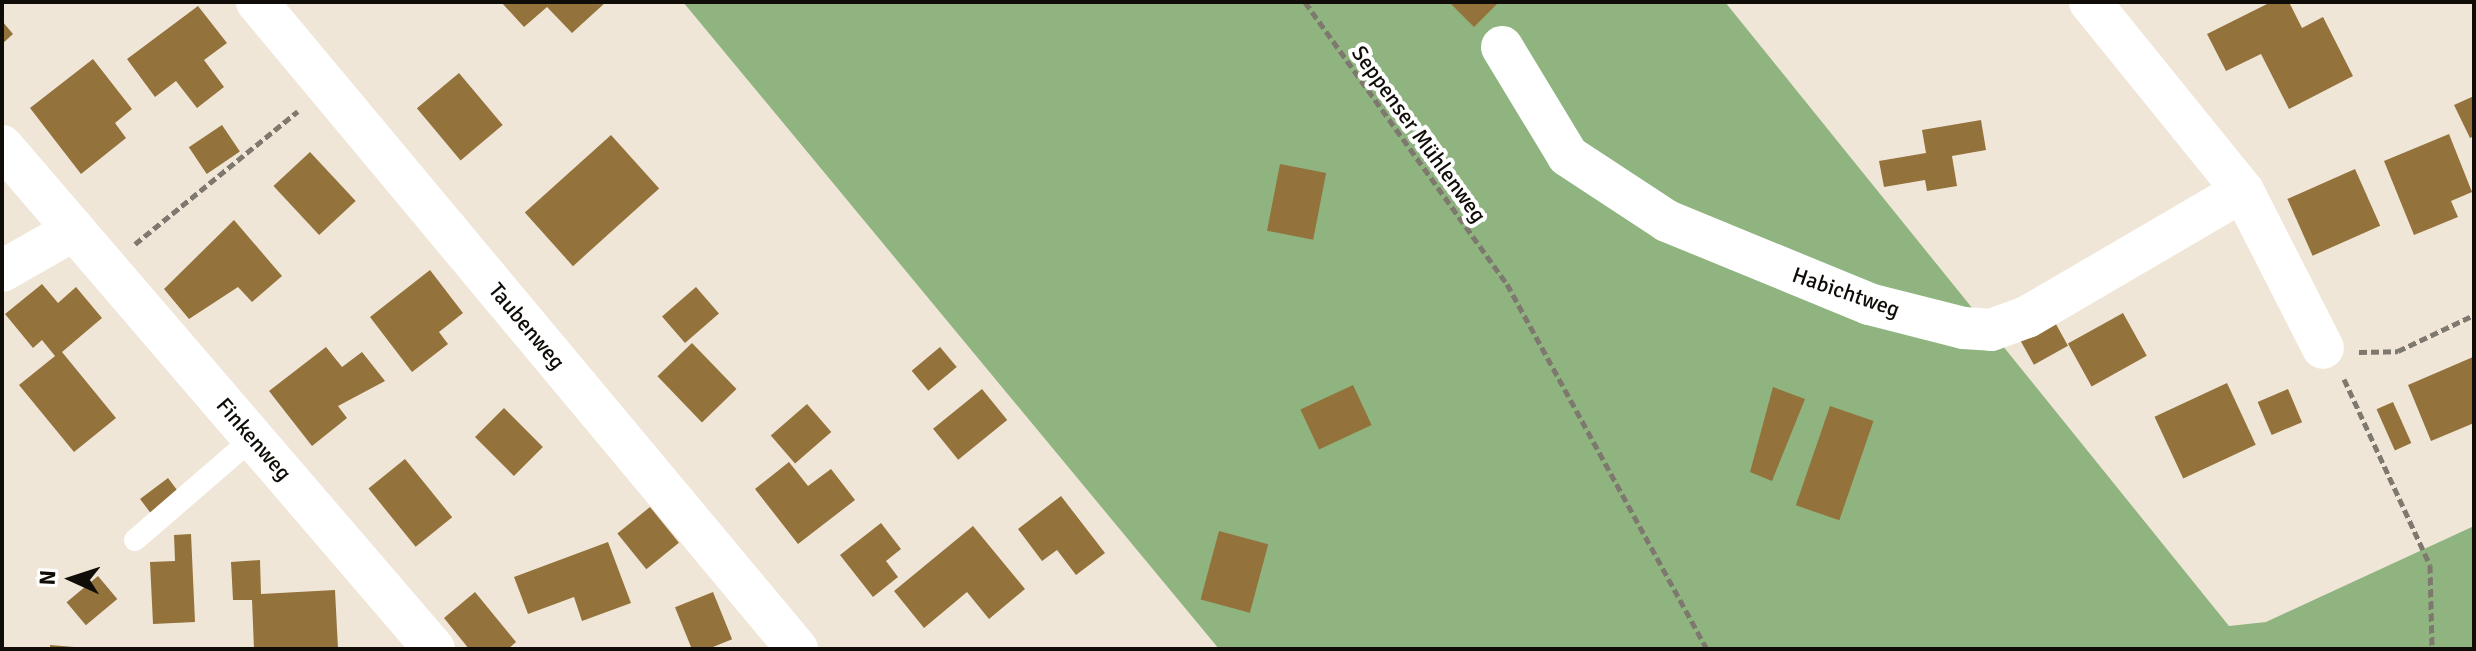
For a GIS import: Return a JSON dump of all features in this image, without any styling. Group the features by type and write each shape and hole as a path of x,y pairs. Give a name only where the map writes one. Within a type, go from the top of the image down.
{"street":[{"name":"Taubenweg","path":"257,2 797,649"},
{"path":"2090,2 2243,191 2323,348"},
{"name":"Habichtweg","path":"1502,47 1568,156 1667,221 1869,304 1964,328 1991,330 2027,317 2243,191"},
{"name":"Finkenweg","path":"2,146 434,649"},
{"path":"2,271 74,230"}],"lane":[{"path":"135,540 253,438"}],"path":[{"name":"Seppenser Mühlenweg","path":"1305,2 1507,284 1707,649"},
{"path":"106,268 328,87"},
{"path":"2432,649 2430,565 2323,348 2398,351 2474,315"}],"green space":[{"path":"683,2 1725,2 2229,626 2266,622 2474,526 2474,649 1219,649"}],"building":[{"path":"501,2 606,2 572,33 547,7 524,27"},
{"path":"1449,2 1496,2 1498,3 1474,27"},
{"path":"2271,2 2289,2 2302,28 2323,17 2353,76 2289,109 2261,54 2226,71 2207,34"},
{"path":"198,6 227,43 204,60 224,87 197,108 176,81 155,97 127,59"},
{"path":"2,21 13,34 2,44"},
{"path":"93,59 132,109 115,123 126,138 81,174 30,108"},
{"path":"459,73 503,125 461,160 417,108"},
{"path":"2474,96 2474,136 2470,138 2454,105"},
{"path":"1981,120 1986,150 1952,156 1957,186 1927,191 1925,180 1884,187 1879,161 1926,153 1922,130"},
{"path":"222,125 240,152 207,174 189,147"},
{"path":"2449,134 2472,192 2451,201 2458,217 2414,235 2384,161"},
{"path":"611,135 659,189 573,266 525,213"},
{"path":"310,152 356,201 319,235 273,186"},
{"path":"1280,164 1326,173 1313,240 1267,231"},
{"path":"2355,169 2380,226 2313,256 2287,199"},
{"path":"234,220 282,276 252,302 238,287 189,319 164,289"},
{"path":"430,270 463,313 439,332 448,344 412,372 370,317"},
{"path":"42,284 58,303 76,287 102,318 62,352 116,418 74,452 19,385 55,356 42,340 33,348 5,314"},
{"path":"696,287 719,313 685,343 662,317"},
{"path":"2123,313 2147,356 2092,386 2068,344"},
{"path":"2052,317 2068,346 2034,365 2018,336"},
{"path":"692,343 736,389 702,422 657,376"},
{"path":"326,347 342,367 362,352 385,381 338,406 347,418 312,446 269,391"},
{"path":"940,347 957,367 928,391 912,371"},
{"path":"2473,357 2474,423 2431,441 2408,385"},
{"path":"2227,383 2256,445 2183,478 2154,417"},
{"path":"1353,385 1372,425 1319,449 1300,410"},
{"path":"1773,387 1805,399 1772,481 1750,472"},
{"path":"982,389 1007,420 958,460 933,429"},
{"path":"2288,389 2302,422 2272,435 2258,402"},
{"path":"2393,402 2411,443 2395,450 2377,409"},
{"path":"807,404 831,432 795,463 771,435"},
{"path":"1830,406 1873,421 1839,520 1796,505"},
{"path":"504,408 543,447 514,476 475,437"},
{"path":"405,459 452,517 416,547 368,489"},
{"path":"789,462 808,486 831,469 855,500 798,544 755,489"},
{"path":"168,478 180,494 152,515 140,499"},
{"path":"1061,496 1105,553 1076,575 1057,550 1042,561 1018,529"},
{"path":"650,507 679,543 646,569 617,533"},
{"path":"881,523 901,549 886,561 898,577 873,597 840,555"},
{"path":"973,526 1025,589 989,619 967,592 924,628 894,591"},
{"path":"1219,531 1268,544 1250,613 1201,600"},
{"path":"191,534 195,622 153,624 150,562 175,561 174,535"},
{"path":"608,542 631,603 582,621 574,597 528,614 514,577"},
{"path":"260,560 261,594 335,590 338,649 254,649 252,600 233,600 231,562"},
{"path":"98,576 117,599 86,625 67,602"},
{"path":"475,592 516,642 508,649 469,649 444,618"},
{"path":"713,592 732,639 708,649 692,649 675,607"},
{"path":"50,645 74,647 74,649 50,649"}]}
